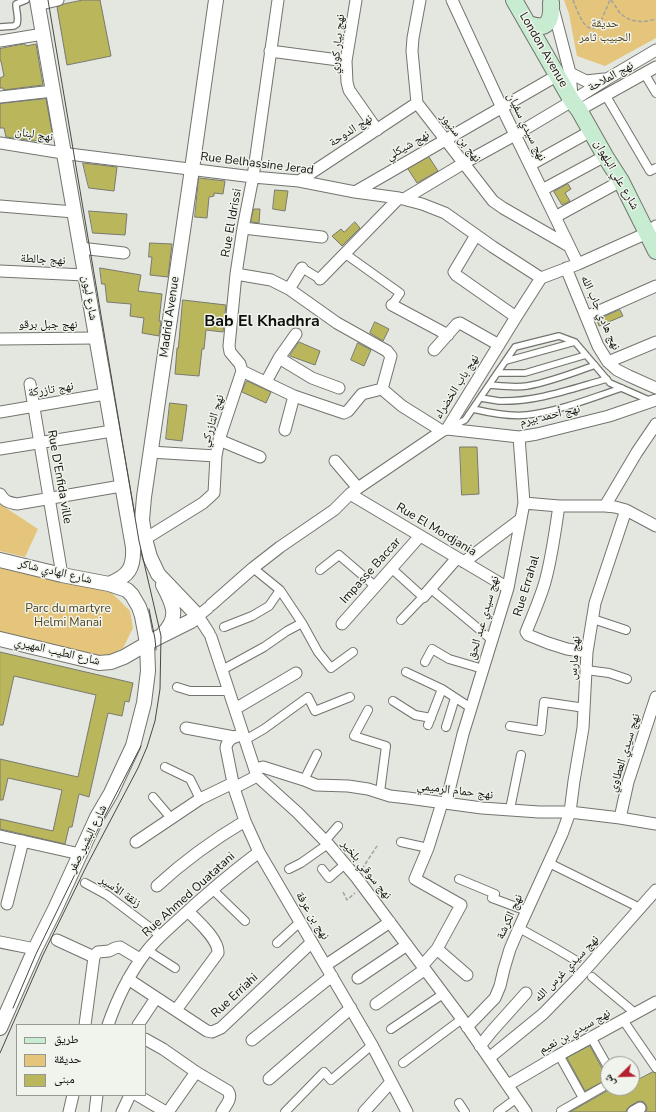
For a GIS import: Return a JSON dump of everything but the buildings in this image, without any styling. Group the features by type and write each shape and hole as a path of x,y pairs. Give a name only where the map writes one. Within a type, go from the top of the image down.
{"main road":[{"name":"London Avenue","path":"514,0 527,23 564,74 575,106"},
{"path":"527,23 535,26 544,25 552,14 551,1"},
{"name":"شارع علي البلهوان","path":"575,106 653,237"}],"street":[{"path":"33,2 58,0"},
{"name":"Madrid Avenue","path":"206,609 158,574 150,557 142,520 150,452 216,0"},
{"name":"Rue El Idrissi","path":"236,274 253,177 278,0"},
{"name":"نهج بيار كوري","path":"356,0 346,61 347,82 349,90 377,130"},
{"path":"417,103 412,51 420,0"},
{"name":"نهج سيدي سفيان","path":"452,0 502,108 578,264"},
{"path":"551,1 564,74 586,81 607,79"},
{"name":"شارع ليون","path":"33,2 42,34 53,91 132,547 133,556 129,571 119,580 109,584"},
{"path":"0,41 42,34"},
{"path":"289,290 302,268 320,279 344,253 401,198 515,135 575,106 607,79 656,50"},
{"path":"270,51 346,61"},
{"name":"نهج الملاحة","path":"575,106 606,96 656,67"},
{"name":"نهج شيكلي","path":"355,192 564,74"},
{"path":"644,74 656,93"},
{"path":"0,97 53,91"},
{"path":"606,96 650,171 656,168"},
{"name":"نهج الدوحة","path":"299,181 417,103"},
{"name":"نهج بن سنيور","path":"417,103 488,195 498,205 569,246"},
{"path":"530,166 591,131"},
{"name":"نهج لبنان","path":"0,143 63,153"},
{"name":"Rue Belhassine Jerad","path":"63,153 253,177 299,181 355,192 401,198 445,213 493,247 541,278"},
{"path":"542,190 605,156"},
{"path":"555,217 621,181"},
{"path":"0,206 74,212"},
{"path":"243,228 322,237"},
{"path":"476,235 454,272 456,275 516,317"},
{"path":"541,278 653,237"},
{"path":"80,248 124,253"},
{"path":"344,253 400,293 392,305 448,335"},
{"name":"نهج هادي جاب الله","path":"566,268 598,346 608,362 617,370 656,388"},
{"name":"نهج جالطة","path":"0,271 85,275"},
{"path":"236,274 271,280 289,290 337,323 387,351 391,356 382,389 362,394 348,411 344,413 294,396 242,371 240,364 233,356 229,348 236,274"},
{"name":"نهج باب الخضراء","path":"206,609 253,568 280,547 334,510 354,491 444,430 541,278"},
{"path":"586,317 656,286"},
{"path":"434,350 457,324 461,323 498,345"},
{"path":"266,382 296,334"},
{"name":"نهج جبل برقو","path":"0,339 96,338"},
{"path":"608,362 656,342"},
{"path":"280,358 312,378 339,388"},
{"name":"نهج التازركي","path":"145,539 203,502 214,493 216,456 219,440 242,371"},
{"name":"Rue D'Enfida ville","path":"30,384 62,575"},
{"path":"382,389 402,406 444,430"},
{"name":"نهج تازركة","path":"0,412 105,394"},
{"path":"285,430 294,396"},
{"name":"نهج أحمد بيرم","path":"444,430 519,437 609,416 654,401"},
{"path":"605,506 637,452 656,424"},
{"path":"0,449 112,431"},
{"name":"نهج سيدي عبد الحق","path":"437,949 461,904 415,879 444,803 463,734 508,588 524,503 519,437"},
{"path":"219,440 260,456"},
{"path":"150,452 216,456"},
{"name":"Rue El Mordjania","path":"335,461 354,491 420,536 508,588"},
{"path":"0,494 3,499 16,504 121,486"},
{"path":"524,503 559,506 615,507 626,510 656,526"},
{"name":"Rue Errahal","path":"559,506 554,541 545,580 526,632 528,635 548,643 567,649 587,652"},
{"name":"نهج مارس","path":"570,812 584,728 587,652 595,603 626,510"},
{"path":"401,620 460,560 521,519"},
{"name":"Impasse Baccar","path":"342,624 420,536"},
{"path":"320,570 339,555 375,586"},
{"name":"شارع الهادي شاكر","path":"0,560 62,575 109,584 127,590 132,595 139,607 147,643"},
{"path":"253,568 280,590 302,623 318,652 331,668 353,652"},
{"path":"391,568 423,598"},
{"path":"158,574 173,609 172,624 161,636"},
{"path":"431,589 492,640"},
{"path":"224,627 252,616 269,606 280,590"},
{"name":"نهج سوقي بلخير","path":"206,609 210,635 235,709 241,737 256,772 298,812 327,842 345,864 465,1023 526,1112"},
{"name":"شارع الطيب المهيري","path":"0,638 99,663 111,662 191,621 206,609"},
{"path":"593,619 626,630"},
{"path":"222,670 302,623"},
{"name":"شارع البشير صفر","path":"0,1028 97,817 111,793 133,746 144,703 148,672 147,643"},
{"path":"425,662 432,649 449,659 483,669"},
{"path":"586,670 609,673 627,679"},
{"path":"406,672 442,689 471,708"},
{"path":"235,709 296,673"},
{"path":"177,687 190,691 228,691"},
{"path":"393,701 415,715 429,721 442,689"},
{"path":"186,728 241,737 264,729 308,696 316,711 350,697"},
{"name":"نهج سيدي العطاوي","path":"620,818 628,782 656,696"},
{"path":"446,727 455,698"},
{"path":"510,726 540,730 544,702 585,708"},
{"path":"368,710 354,736 386,746 380,792"},
{"name":"نهج بن عرفة","path":"241,737 228,741 226,748 233,785 245,821 259,852 372,1045 406,1112"},
{"path":"304,780 317,754"},
{"path":"510,810 521,754"},
{"path":"165,766 190,779 200,799"},
{"name":"نهج حمام الرميمي","path":"256,772 263,767 316,785 348,786 368,789 390,796 482,808 539,812 570,812 656,824"},
{"path":"136,842 200,799 233,785 256,772"},
{"path":"153,796 171,818"},
{"name":"نهج الكرشة","path":"465,1023 494,998 500,986 510,949 562,834 570,812"},
{"path":"157,886 176,868 245,821"},
{"path":"289,869 301,863 327,842 338,826"},
{"path":"0,836 80,854"},
{"path":"7,904 23,842"},
{"path":"401,842 428,848"},
{"name":"Rue Ahmed Ouatatani","path":"108,1024 128,979 147,950 226,876 259,852"},
{"path":"549,863 640,908"},
{"path":"322,869 330,878 345,864"},
{"path":"459,878 495,894 492,898 527,911"},
{"name":"زنقة الأسير","path":"85,883 107,895 161,936"},
{"path":"212,889 245,921"},
{"name":"نهج سيدي غرس الله","path":"489,1058 543,1014 589,966 656,890"},
{"path":"176,1010 218,953 215,942 188,911"},
{"path":"277,943 300,922"},
{"path":"326,965 390,922"},
{"path":"519,928 575,960"},
{"path":"57,940 94,957"},
{"path":"0,942 35,949"},
{"name":"Rue Erriahi","path":"128,979 207,1031 212,1032 218,1030 312,942"},
{"path":"358,978 407,945"},
{"path":"85,1024 94,957 96,954 98,952 111,951 120,947 140,960"},
{"path":"376,1004 423,968 437,949 467,975"},
{"path":"147,950 175,968"},
{"path":"252,1040 332,976"},
{"path":"592,977 635,1013"},
{"path":"480,1046 492,1030 526,993"},
{"path":"391,1030 443,994"},
{"path":"139,1024 156,998"},
{"name":"نهج سيدي بن نعيم","path":"508,1086 559,1055 656,1002"},
{"path":"269,1079 351,1008"},
{"path":"623,1020 656,1068"},
{"path":"403,1063 465,1023"},
{"path":"591,1037 602,1056"},
{"path":"146,1040 229,1092 230,1099 222,1112"},
{"path":"285,1112 324,1072 331,1080 372,1045"},
{"path":"559,1055 583,1098"},
{"path":"140,1096 167,1112 196,1072"},
{"path":"364,1112 391,1082"},
{"path":"561,1111 600,1088"},
{"path":"69,1112 73,1096"},
{"path":"95,1112 98,1096"},
{"path":"122,1112 130,1096"},
{"path":"498,1112 517,1098"},
{"path":"459,1103 465,1112"}],"lane":[{"path":"0,27 14,26 17,24 18,19 16,4 33,2"},
{"path":"444,430 465,420 515,347 559,336 575,342 610,383 654,401"},
{"path":"506,361 575,342"},
{"path":"498,373 525,373 586,355"},
{"path":"489,385 504,387 525,386 548,381 595,365"},
{"path":"481,398 498,401 524,400 550,396 607,379"},
{"path":"473,409 493,414 526,415 553,410 622,388"}],"path":[{"path":"573,0 583,23 587,27 593,28 598,26 610,0 620,13 630,19 638,22 647,22 656,19"},
{"path":"343,892 347,900 359,882 367,862 377,846"}],"green space":[{"name":"حديقة الحبيب ثامر","path":"564,0 656,0 656,38 605,66 577,56 569,14"},
{"path":"0,504 38,529 25,557 0,551"},
{"name":"Parc du martyre Helmi Manai","path":"0,566 112,593 130,611 133,628 123,648 105,658 0,632"}],"tram line":[{"path":"0,1053 43,955 87,865 138,768 147,747 155,721 160,689 161,636 139,541 48,0"},
{"path":"149,609 156,650"},
{"path":"13,1008 36,954 81,862 141,746"}],"district":[{"name":"Bab El Khadhra","path":"262,322"}]}
